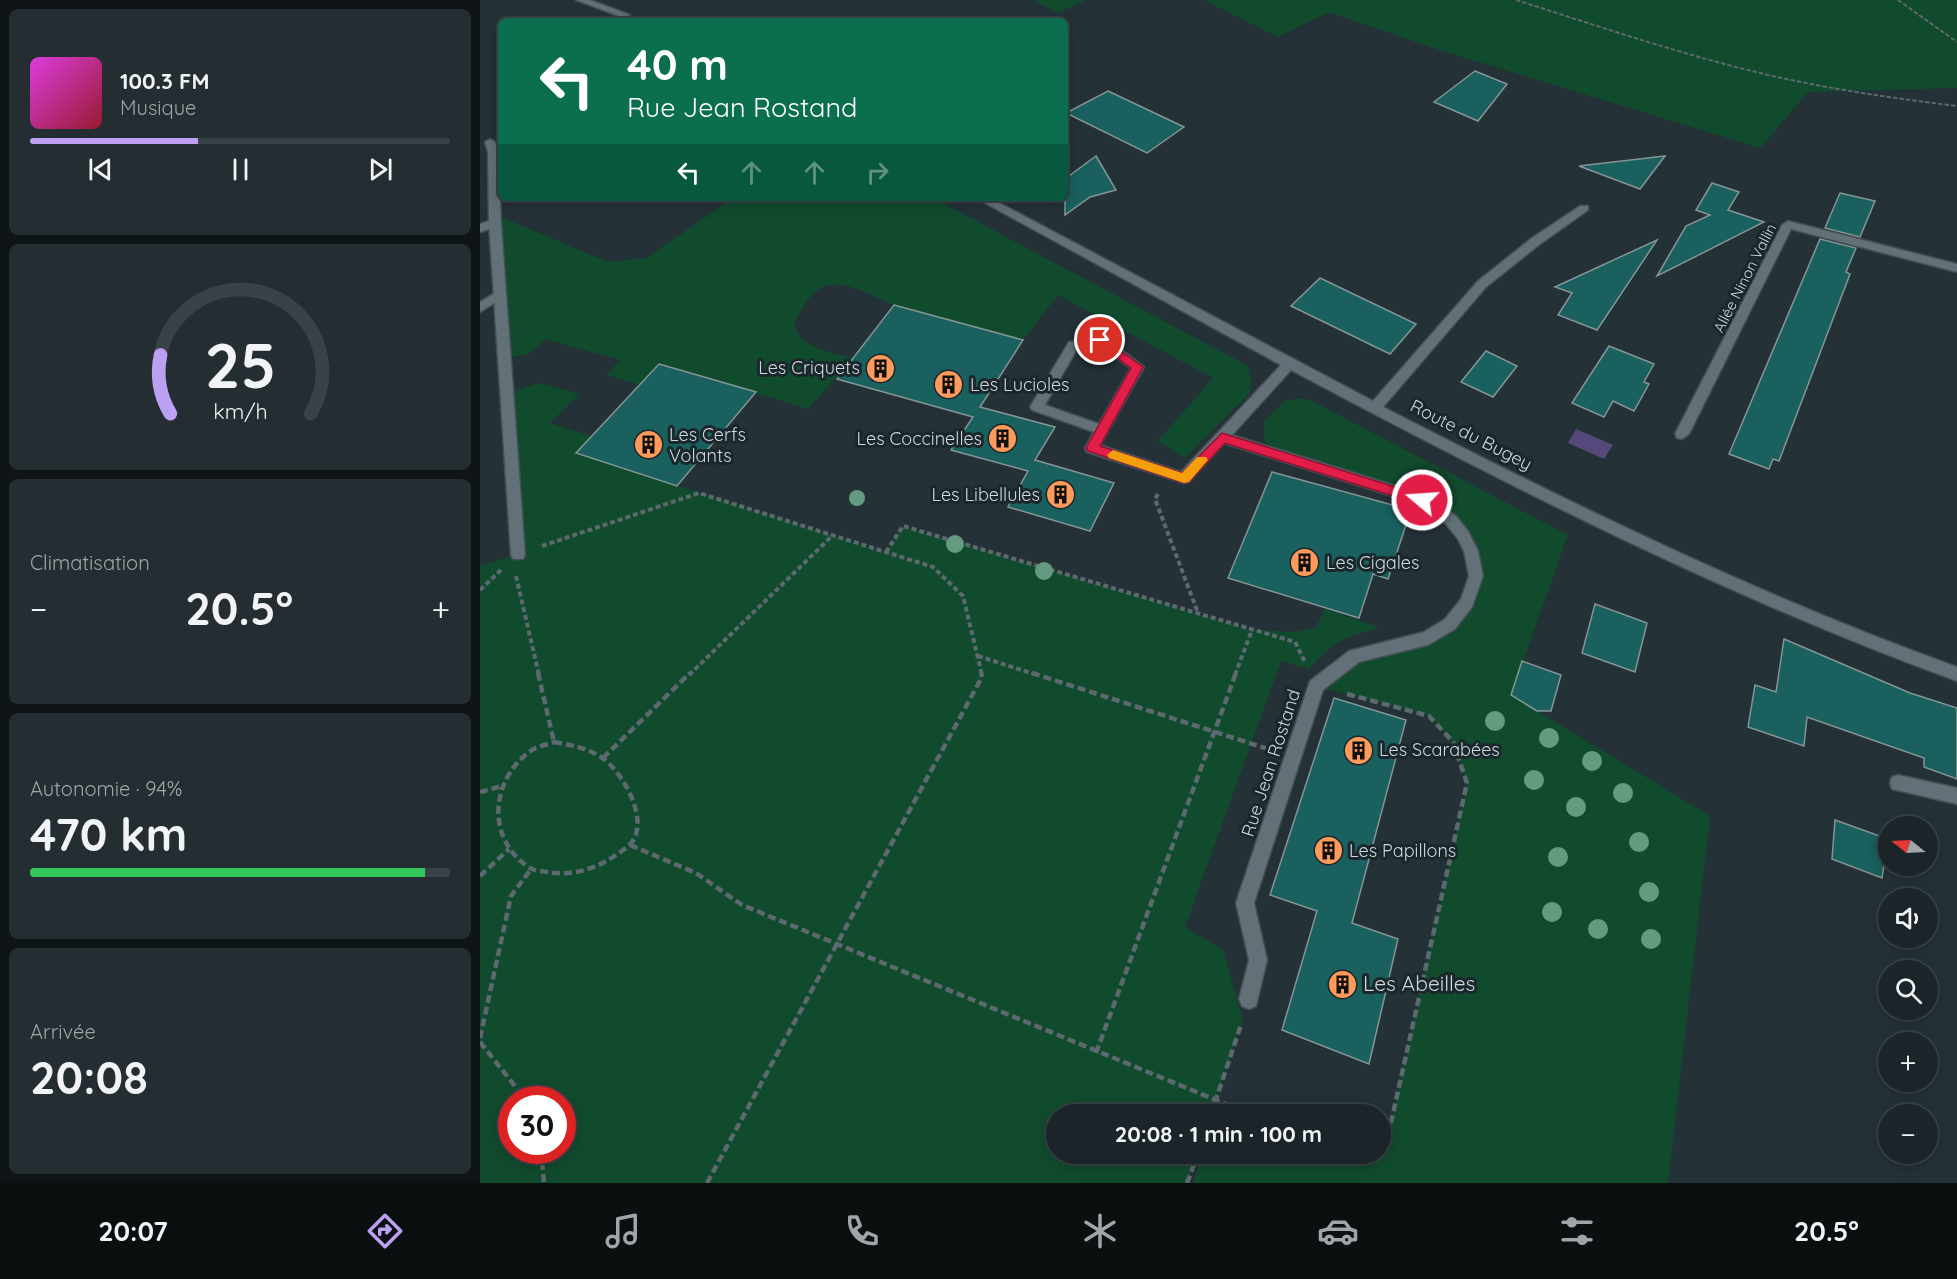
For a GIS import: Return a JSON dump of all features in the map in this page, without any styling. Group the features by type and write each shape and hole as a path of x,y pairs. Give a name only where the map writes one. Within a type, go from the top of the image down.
{"street":[{"path":"581,0 631,18"},
{"path":"604,0 625,15"},
{"path":"490,141 493,152 495,223 518,555"},
{"name":"Route du Bugey","path":"988,201 1289,364 1698,569 1881,648 1957,674"},
{"path":"1374,408 1482,284 1536,241 1584,208"},
{"path":"480,228 495,223"},
{"name":"Allée Ninon Vallin","path":"1682,434 1788,225 1957,268"},
{"path":"480,308 500,294"},
{"path":"1102,430 1037,407 1073,345 1100,340 1138,367 1092,448 1184,478 1289,364"},
{"name":"Rue Jean Rostand","path":"1222,438 1422,500 1451,520 1471,551 1476,576 1467,602 1450,624 1428,638 1355,656 1316,686 1245,903 1258,960 1249,999"},
{"path":"1898,783 1957,796"}],"path":[{"path":"1516,0 1570,19 1763,74 1850,92 1957,106"},
{"path":"1898,0 1957,42"},
{"path":"1168,473 1155,499 1198,614"},
{"path":"480,590 518,555 699,493 933,567 963,596 982,677 707,1183"},
{"path":"886,552 903,526 1295,642"},
{"path":"603,758 832,536"},
{"path":"518,555 515,570 554,742"},
{"path":"1096,1053 1252,630"},
{"path":"977,656 1292,757"},
{"path":"1316,686 1429,716 1453,742 1467,783 1391,1123"},
{"path":"554,742 578,746 603,758 632,793 639,819 630,845 601,864 567,875 531,869 509,849 500,825 496,800 509,772 530,752 554,742"},
{"path":"480,792 503,786"},
{"path":"630,845 696,873 742,905 1222,1104"},
{"path":"480,876 509,849"},
{"path":"515,1086 480,1040 510,896 531,869"},
{"path":"1216,1102 1249,999"},
{"path":"542,1164 544,1183"},
{"path":"1187,1183 1194,1164"}],"green space":[{"path":"1033,0 1086,0 1058,13"},
{"path":"1204,0 1957,0 1957,88 1808,92 1760,148 1433,48 1329,12 1278,37"},
{"path":"729,201 939,201 1248,366 1251,382 1250,393 1184,458 1158,441 1213,378 1058,295 1023,340 910,310 854,288 837,284 817,290 803,307 794,325 804,340 818,349 853,358 808,409 659,364 640,385 607,375 620,360 545,339 529,354 504,358 494,214 608,262 646,258"},
{"path":"538,383 580,394 550,423 591,436 576,453 885,552 903,526 1252,630 1295,632 1316,628 1325,608 1380,628 1340,641 1325,652 1309,669 1281,661 1185,927 1223,950 1243,1020 1216,1101 1224,1104 1046,1104 1046,1164 1194,1164 1187,1183 480,1183 480,566 518,554 507,394"},
{"path":"1299,398 1312,401 1568,535 1511,695 1710,816 1668,1183 1193,1183 1199,1164 1391,1164 1391,1122 1467,783 1453,742 1429,716 1316,686 1355,656 1450,624 1476,576 1463,535 1423,500 1270,453 1264,439 1264,422 1284,401"}],"shaded area":[{"path":"1576,429 1613,445 1604,459 1568,443"}],"building":[{"path":"1475,71 1507,84 1478,121 1434,102"},
{"path":"1108,91 1184,127 1147,153 1068,114"},
{"path":"1096,156 1116,190 1090,197 1065,215 1065,201 1068,201 1068,177"},
{"path":"1665,156 1640,189 1579,166"},
{"path":"1712,183 1739,192 1728,210 1764,222 1657,276 1686,226 1710,215 1696,210"},
{"path":"1840,193 1875,201 1860,237 1825,228"},
{"path":"1820,239 1856,248 1846,272 1850,274 1779,461 1773,459 1769,469 1729,454"},
{"path":"1657,240 1597,330 1558,315 1572,293 1555,287"},
{"path":"1320,278 1416,324 1390,354 1291,306"},
{"path":"894,305 1023,340 980,407 1055,427 1035,460 1114,483 1090,531 1008,507 1028,471 951,450 973,417 837,379"},
{"path":"1609,346 1654,364 1644,382 1649,384 1634,411 1613,401 1604,417 1572,403"},
{"path":"1486,351 1517,366 1493,397 1461,382"},
{"path":"659,364 756,392 677,486 576,453"},
{"path":"1272,472 1411,510 1388,579 1373,574 1359,618 1228,578"},
{"path":"1595,604 1647,623 1635,672 1582,653"},
{"path":"1784,639 1910,693 1957,708 1957,779 1924,767 1924,758 1807,717 1804,746 1748,727 1755,685 1776,692"},
{"path":"1522,661 1561,675 1551,711 1537,711 1511,695"},
{"path":"1334,698 1406,720 1352,923 1398,939 1369,1064 1282,1030 1317,911 1270,895"},
{"path":"1835,820 1878,835 1878,876 1882,876 1882,878 1832,859"}],"slow traffic":[{"path":"1113,455 1184,478 1201,460"}],"place":[{"name":"Les Criquets","path":"881,368"},
{"name":"Les Lucioles","path":"949,385"},
{"name":"Les Coccinelles","path":"1003,439"},
{"name":"Les Cerfs Volants","path":"648,445"},
{"name":"Les Libellules","path":"1061,495"},
{"name":"Les Cigales","path":"1305,563"},
{"name":"Les Scarabées","path":"1358,750"},
{"name":"Les Papillons","path":"1328,851"},
{"name":"Les Abeilles","path":"1342,984"}],"route":[{"path":"1100,340 1138,367 1092,448 1184,478 1222,438 1422,500"}]}
